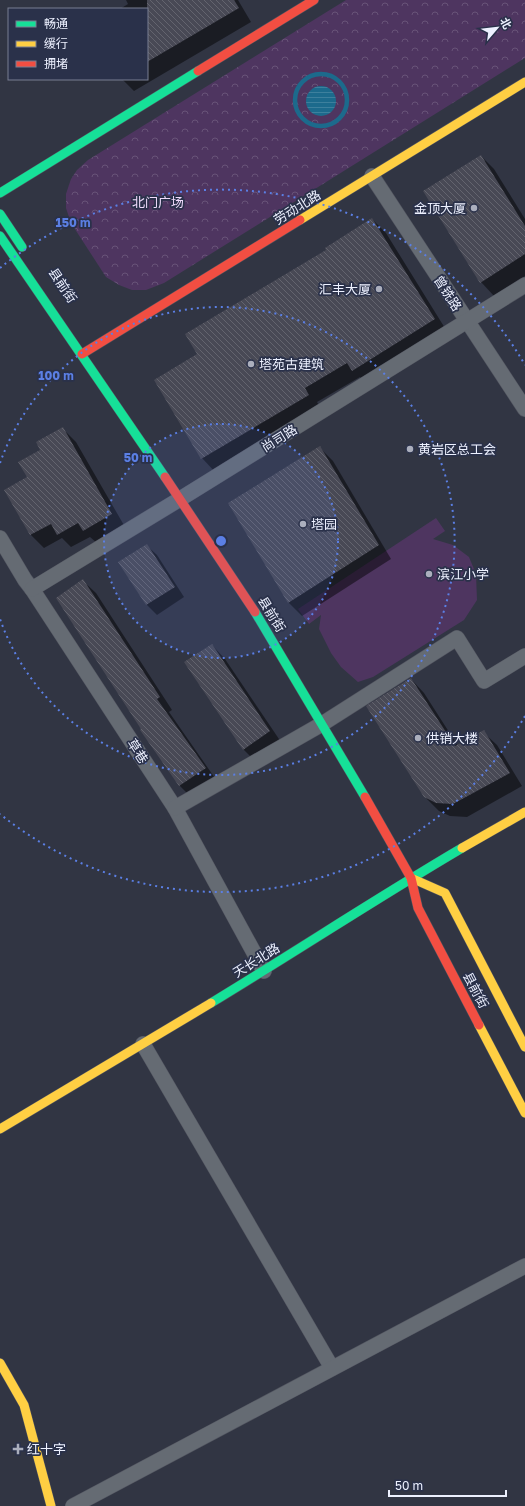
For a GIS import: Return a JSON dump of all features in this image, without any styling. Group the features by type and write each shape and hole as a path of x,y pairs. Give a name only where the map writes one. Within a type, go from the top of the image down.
{"street":[{"path":"0,193 314,0"},
{"name":"劳动北路","path":"82,354 88,346 372,176 523,88"},
{"name":"曾铣路","path":"372,176 525,409"},
{"path":"1,217 29,257"},
{"name":"县前街","path":"0,236 95,373 261,620 411,878 418,908 525,1113"},
{"name":"尚司路","path":"32,589 525,285"},
{"name":"县前街","path":"88,346 95,373"},
{"name":"草巷","path":"0,538 25,580 175,808 264,971"},
{"path":"175,808 322,724 458,638 484,681 525,656"},
{"name":"天长北路","path":"0,1128 264,971 411,878 525,812"},
{"name":"县前街","path":"411,878 445,893 525,1047"},
{"path":"143,1044 332,1368"},
{"path":"73,1506 525,1266"},
{"path":"0,1363 24,1405 51,1506"}],"green space":[{"name":"北门广场","path":"346,0 525,0 525,58 164,283 146,290 132,290 119,285 106,277 71,223 66,208 66,194 71,179 77,170 88,160"},
{"path":"436,518 445,531 433,539 453,545 469,557 476,574 477,600 464,620 373,677 358,682 341,667 331,653 319,629 321,615 309,624 298,609"}],"water":[{"path":"321,86 327,87 335,95 335,107 327,115 321,116 315,115 307,107 306,101 307,95 315,87"}],"building":[{"path":"147,0 234,0 239,8 148,61"},
{"name":"金顶大厦","path":"481,155 525,226 525,254 480,283 423,191"},
{"name":"塔苑古建筑","path":"372,218 435,319 352,371 347,363 305,388 309,395 201,459 154,380 197,354 185,334 326,250 325,248"},
{"path":"63,427 112,514 83,531 78,523 57,535 51,524 30,535 4,490 27,477 18,462 40,450 36,442"},
{"name":"塔园","path":"320,446 379,545 288,603 228,503"},
{"path":"147,544 175,587 146,605 118,562"},
{"path":"83,579 160,697 157,699 206,768 179,786 140,730 141,729 56,598"},
{"path":"212,644 270,731 243,750 184,662"},
{"name":"供销大楼","path":"411,678 455,746 484,730 510,773 453,804 436,803 424,797 366,706"}],"waterway":[{"path":"321,74 335,78 343,86 347,100 343,114 335,122 321,126 307,122 299,114 295,100 299,86 307,78 321,74"}],"traffic: fast":[{"path":"0,193 198,71"},
{"path":"0,214 22,247"},
{"path":"0,236 165,477"},
{"path":"255,612 365,797"},
{"path":"211,1003 462,848"}],"traffic: slow":[{"path":"300,220 525,82"},
{"path":"462,848 525,812"},
{"path":"411,878 445,893 525,1047"},
{"path":"0,1129 211,1003"},
{"path":"479,1025 525,1113"},
{"path":"0,1363 24,1405 51,1506"}],"traffic: jam":[{"path":"198,71 314,0"},
{"path":"82,354 300,220"},
{"path":"165,477 255,612"},
{"path":"365,797 411,878 418,908 479,1025"}],"place":[{"name":"金顶大厦","path":"474,208"},
{"name":"汇丰大厦","path":"379,289"},
{"name":"塔苑古建筑","path":"251,364"},
{"name":"黄岩区总工会","path":"410,449"},
{"name":"塔园","path":"303,524"},
{"name":"滨江小学","path":"429,574"},
{"name":"供销大楼","path":"418,738"},
{"name":"红十字","path":"18,1449"}]}
